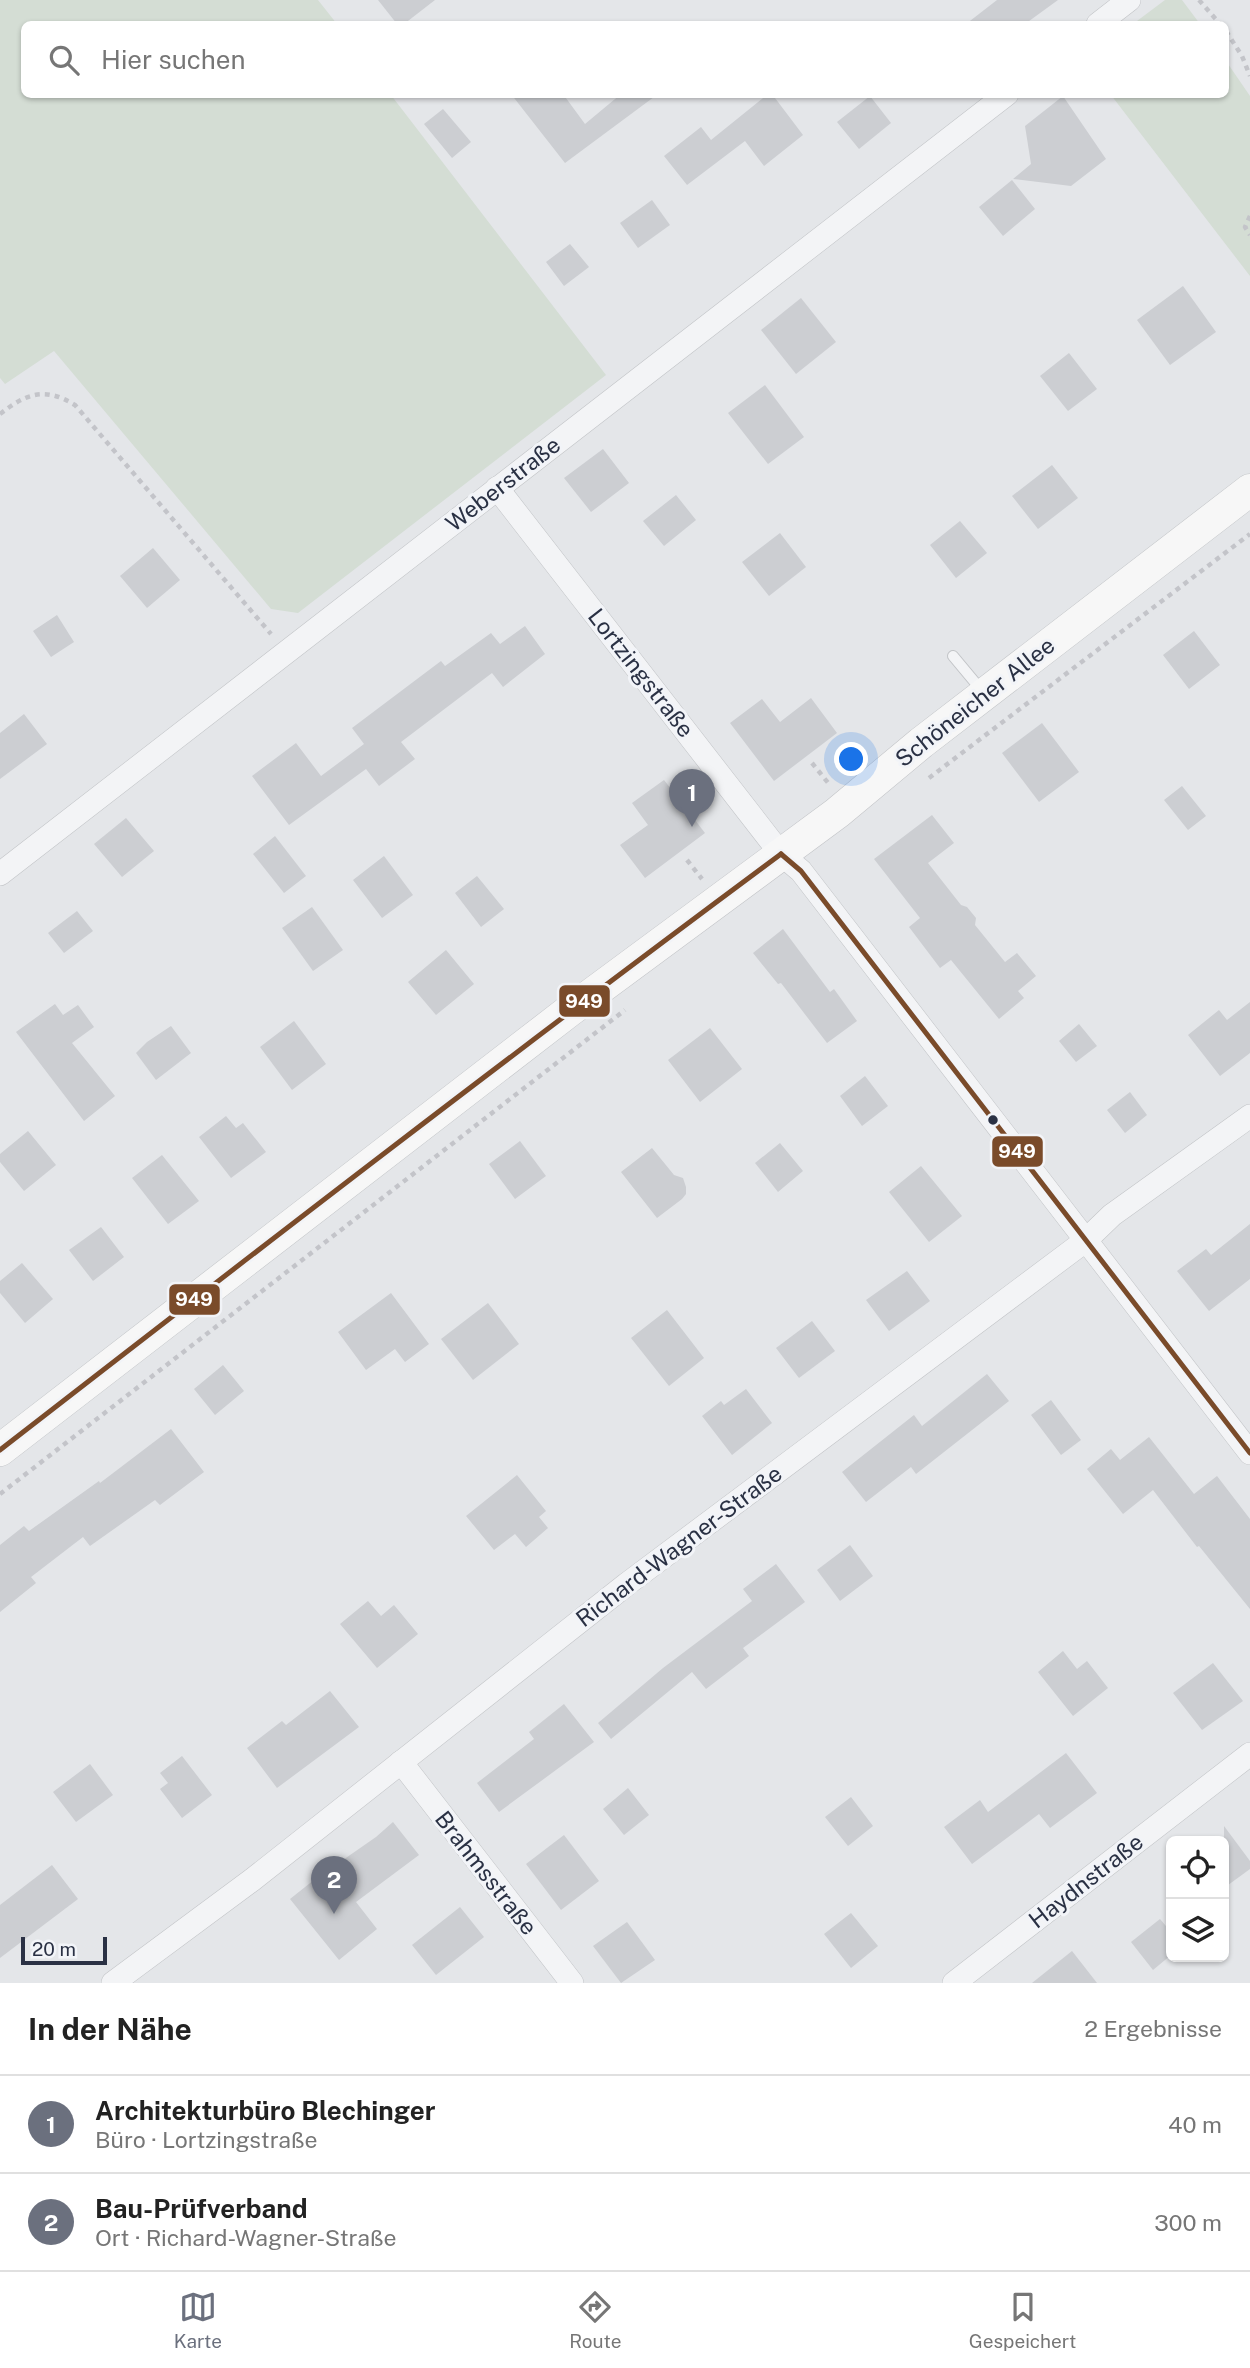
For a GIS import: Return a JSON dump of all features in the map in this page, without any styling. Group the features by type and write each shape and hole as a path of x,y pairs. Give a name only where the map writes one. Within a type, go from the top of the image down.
{"street":[{"path":"1102,21 1129,0"},
{"name":"Weberstraße","path":"0,874 1002,98"},
{"name":"Lortzingstraße","path":"497,488 781,854 801,871 1250,1454"},
{"name":"Schöneicher Allee","path":"0,1450 569,1011 837,813 984,694 1250,490"},
{"name":"Richard-Wagner-Straße","path":"113,1983 251,1880 627,1584 1085,1241 1112,1215 1250,1116"},
{"name":"Haydnstraße","path":"954,1983 1250,1754"},
{"name":"Brahmsstraße","path":"401,1762 572,1983"}],"lane":[{"path":"953,656 984,694"}],"path":[{"path":"1199,0 1217,21"},
{"path":"1229,36 1242,56 1250,76"},
{"path":"1250,216 1245,227 1250,235"},
{"path":"0,414 20,399 38,394 54,396 75,405 287,653"},
{"path":"925,782 1250,534"},
{"path":"813,763 830,786"},
{"path":"687,860 705,883"},
{"path":"0,1494 627,1009"}],"shaded area":[{"path":"0,0 318,0 335,21 21,21 21,98 393,98 606,375 298,613 271,609 54,351 5,384 0,378"},
{"path":"1165,0 1182,0 1198,21 1137,21"},
{"path":"1229,65 1250,96 1250,276 1113,98 1229,98"}],"building":[{"path":"378,0 435,0 408,21 395,21"},
{"path":"997,0 1058,0 1029,21 970,21"},
{"path":"514,98 566,98 585,124 616,98 653,98 565,163"},
{"path":"763,98 775,98 803,135 764,166 745,141 687,185 664,156 701,127 711,140"},
{"path":"867,98 872,98 891,123 859,149 837,122"},
{"path":"1060,98 1064,98 1106,159 1071,186 1013,179 1031,164 1025,126"},
{"path":"443,109 471,142 452,158 424,124"},
{"path":"1012,180 1035,209 1003,236 979,207"},
{"path":"652,200 670,225 638,248 620,223"},
{"path":"570,244 589,267 564,286 546,262"},
{"path":"1183,286 1216,332 1170,365 1137,320"},
{"path":"801,298 836,342 796,374 761,330"},
{"path":"1069,353 1097,389 1068,411 1040,376"},
{"path":"765,385 804,437 768,464 728,413"},
{"path":"603,449 629,483 591,512 564,478"},
{"path":"1052,465 1078,498 1038,529 1012,496"},
{"path":"676,495 696,520 664,546 643,521"},
{"path":"960,521 987,553 956,578 930,545"},
{"path":"780,533 806,567 769,596 742,562"},
{"path":"153,548 180,580 147,608 120,576"},
{"path":"57,615 74,642 51,657 33,631"},
{"path":"525,626 545,654 503,687 492,673 401,742 415,759 379,786 366,769 289,825 252,776 296,743 321,776 364,744 352,728 441,661 445,666 491,633 500,644"},
{"path":"1194,631 1220,665 1189,689 1163,655"},
{"path":"811,698 837,733 774,781 730,723 762,699 780,722"},
{"path":"24,714 47,744 0,779 0,733"},
{"path":"1042,723 1079,772 1039,802 1002,753"},
{"path":"664,780 705,833 645,878 620,845 648,825 632,803"},
{"path":"1182,786 1206,816 1188,830 1164,800"},
{"path":"932,815 954,843 928,863 961,905 967,907 976,918 975,925 1005,962 1017,953 1036,976 1018,991 1024,998 999,1019 951,960 940,968 909,927 920,918 874,859"},
{"path":"126,818 154,851 122,877 94,844"},
{"path":"275,836 306,876 284,893 253,854"},
{"path":"384,856 413,895 382,918 353,880"},
{"path":"477,876 504,909 481,927 455,893"},
{"path":"312,907 343,950 313,971 282,928"},
{"path":"77,911 93,931 64,953 48,933"},
{"path":"783,929 830,992 834,989 857,1021 827,1043 781,983 778,984 753,953"},
{"path":"446,950 474,984 436,1015 408,982"},
{"path":"1250,1002 1250,1053 1220,1076 1188,1035 1219,1010 1227,1020"},
{"path":"55,1004 63,1015 78,1005 94,1027 72,1043 115,1096 84,1121 16,1032"},
{"path":"294,1021 326,1064 292,1090 260,1047"},
{"path":"1079,1024 1097,1046 1076,1062 1059,1041"},
{"path":"171,1026 191,1053 156,1080 136,1053"},
{"path":"710,1028 742,1069 700,1102 668,1060"},
{"path":"865,1076 888,1106 862,1126 840,1096"},
{"path":"1130,1092 1147,1115 1125,1133 1107,1110"},
{"path":"226,1116 236,1128 243,1123 266,1152 231,1178 199,1137"},
{"path":"28,1131 56,1165 24,1191 0,1162 0,1154"},
{"path":"520,1141 546,1176 515,1199 489,1164"},
{"path":"780,1143 803,1171 778,1192 755,1163"},
{"path":"652,1148 674,1175 683,1178 686,1187 686,1194 682,1199 657,1218 621,1172"},
{"path":"162,1155 199,1201 168,1224 132,1178"},
{"path":"921,1166 962,1216 929,1242 889,1192"},
{"path":"1250,1224 1250,1279 1209,1311 1177,1271 1206,1249 1211,1255"},
{"path":"101,1227 124,1257 93,1281 69,1250"},
{"path":"22,1263 53,1299 25,1323 0,1293 0,1281"},
{"path":"907,1271 930,1301 889,1331 866,1300"},
{"path":"391,1293 429,1344 405,1362 395,1349 366,1370 338,1332"},
{"path":"488,1303 519,1344 473,1380 441,1339"},
{"path":"667,1310 704,1358 669,1386 631,1338"},
{"path":"812,1321 835,1351 799,1378 776,1348"},
{"path":"223,1365 244,1391 215,1415 194,1389"},
{"path":"987,1374 1009,1401 916,1474 911,1467 866,1502 842,1472 914,1415 922,1426"},
{"path":"746,1389 772,1423 732,1455 702,1416 721,1401 724,1405"},
{"path":"1051,1400 1081,1440 1061,1455 1031,1415"},
{"path":"171,1429 204,1472 160,1505 155,1500 90,1546 83,1537 31,1577 36,1583 0,1612 0,1545 24,1526 29,1531 99,1481 100,1483"},
{"path":"1149,1437 1194,1494 1217,1476 1250,1519 1250,1609 1153,1490 1123,1514 1087,1469 1111,1449 1120,1460"},
{"path":"517,1475 546,1511 539,1517 548,1528 526,1547 515,1534 494,1550 466,1516"},
{"path":"850,1545 873,1576 840,1601 817,1570"},
{"path":"776,1564 805,1602 743,1648 749,1656 706,1689 692,1672 611,1739 598,1723 663,1668 752,1601 743,1589"},
{"path":"368,1601 381,1616 394,1605 418,1634 377,1668 340,1624"},
{"path":"1063,1651 1077,1669 1087,1661 1108,1688 1073,1716 1038,1672"},
{"path":"1213,1663 1243,1701 1202,1730 1173,1693"},
{"path":"330,1691 359,1727 277,1788 247,1748 282,1721 286,1725"},
{"path":"564,1704 594,1742 499,1812 477,1783 534,1739 529,1732"},
{"path":"1066,1753 1097,1793 1050,1828 1039,1814 972,1864 944,1827 980,1800 988,1812"},
{"path":"182,1756 212,1795 182,1818 160,1789 168,1783 160,1773"},
{"path":"90,1764 113,1795 76,1822 53,1792"},
{"path":"628,1788 649,1815 624,1835 603,1809"},
{"path":"851,1797 873,1826 848,1846 825,1817"},
{"path":"393,1822 419,1855 356,1902 377,1929 339,1960 290,1899"},
{"path":"1224,1826 1250,1861 1250,1869 1229,1884 1229,1836 1224,1836"},
{"path":"564,1835 599,1881 561,1910 526,1864"},
{"path":"52,1865 78,1899 0,1958 0,1905"},
{"path":"460,1907 484,1937 436,1975 412,1945"},
{"path":"851,1913 878,1946 851,1968 824,1934"},
{"path":"1160,1919 1166,1926 1166,1959 1153,1970 1131,1942"},
{"path":"627,1922 655,1960 621,1983 593,1946"},
{"path":"1072,1951 1097,1983 1032,1983"}],"transit line":[{"name":"949","path":"781,854 801,871 1250,1453"},
{"name":"949","path":"0,1450 584,1001 781,854"}],"place":[{"name":"Architekturbüro Blechinger","path":"692,827"},
{"name":"Bau-Prüfverband","path":"334,1914"}]}
